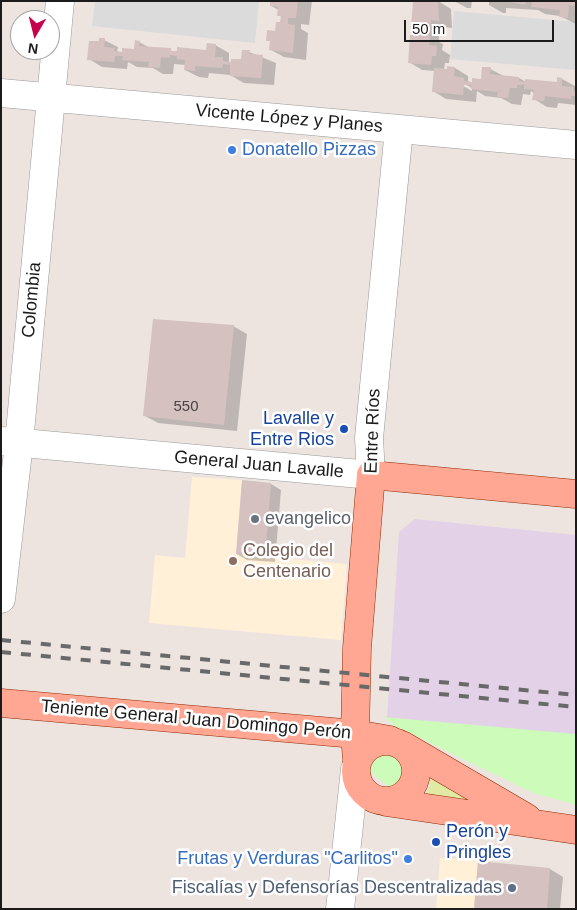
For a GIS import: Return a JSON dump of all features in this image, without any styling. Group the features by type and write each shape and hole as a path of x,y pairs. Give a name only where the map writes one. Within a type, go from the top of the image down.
{"main road":[{"name":"General Juan Lavalle","path":"371,475 576,494"},
{"name":"Entre Ríos","path":"356,754 358,648 371,475"},
{"name":"Teniente General Juan Domingo Perón","path":"1,704 356,754 394,742 539,826"},
{"path":"386,802 405,795 412,787 416,778 414,758 408,749 394,742"},
{"name":"Teniente General Juan Domingo Perón","path":"356,754 360,788 367,795 386,802 576,830"}],"street":[{"name":"Colombia","path":"1,599 10,442 52,98 60,1"},
{"name":"Vicente López y Planes","path":"1,93 576,145"},
{"name":"Entre Ríos","path":"371,475 369,438 399,129"},
{"name":"General Juan Lavalle","path":"10,442 371,475"},
{"path":"340,909 356,754"}],"shaded area":[{"path":"95,1 259,1 255,43 92,26"},
{"path":"454,11 576,22 576,70 450,59"},
{"name":"Colegio del Centenario","path":"192,477 242,480 236,554 347,564 341,640 149,623 155,555 185,558"},
{"path":"415,519 576,535 576,802 532,790 387,719 399,532"},
{"path":"440,858 478,861 474,909 436,909"}],"green space":[{"path":"384,717 576,734 576,805 533,793 395,726"},
{"path":"371,751 401,758 407,765 409,775 406,783 401,788 388,786 368,768 368,755"},
{"path":"431,772 481,806 426,796 430,785"}],"building":[{"path":"270,1 298,1 296,18 288,18 288,24 295,25 293,53 269,50 270,41 266,41 267,30 275,31 276,22 280,22 281,16 277,16 278,7 270,6"},
{"path":"413,1 438,1 439,21 431,20 430,29 426,29 426,35 430,35 429,45 437,46 436,56 432,56 431,65 408,63 410,35 418,35 418,29 411,28"},
{"path":"504,1 526,1 525,5"},
{"path":"532,1 576,1 576,6 569,5 568,18 559,17 560,10 531,7"},
{"path":"99,38 105,38 104,47 115,48 114,51 122,52 122,48 134,49 135,40 140,41 139,46 171,48 171,51 177,51 177,47 206,50 207,43 216,44 215,57 223,57 223,61 231,62 231,59 241,59 242,50 250,50 249,54 263,55 261,78 230,76 230,65 223,64 222,68 195,66 195,71 184,70 185,60 177,59 177,56 170,55 170,58 161,57 160,68 148,67 149,62 122,60 123,56 115,56 114,62 87,60 89,41 99,41"},
{"path":"447,66 455,67 454,76 464,78 464,81 472,82 472,78 481,79 482,67 491,67 490,74 519,77 519,81 525,82 525,79 557,82 557,77 562,78 562,86 573,87 576,96 571,96 571,99 545,96 544,101 532,100 534,90 524,89 524,85 510,88 508,98 497,97 498,92 471,89 471,85 464,85 463,95 432,92 434,68 447,69"},
{"path":"153,319 234,325 224,425 143,416"},
{"path":"242,480 271,483 265,557 236,554"},
{"name":"Fiscalías y Defensorías Descentralizadas","path":"478,861 550,868 547,909 474,909"}],"railway":[{"path":"1,640 576,695"},
{"path":"1,652 576,707"}],"place":[{"name":"Donatello Pizzas","path":"232,150"},
{"name":"Lavalle y Entre Rios","path":"344,429"},
{"name":"evangelico","path":"255,519"},
{"name":"Colegio del Centenario","path":"233,561"},
{"name":"Perón y Pringles","path":"436,842"},
{"name":"Frutas y Verduras \"Carlitos\"","path":"408,859"},
{"name":"Fiscalías y Defensorías Descentralizadas","path":"512,888"}]}
